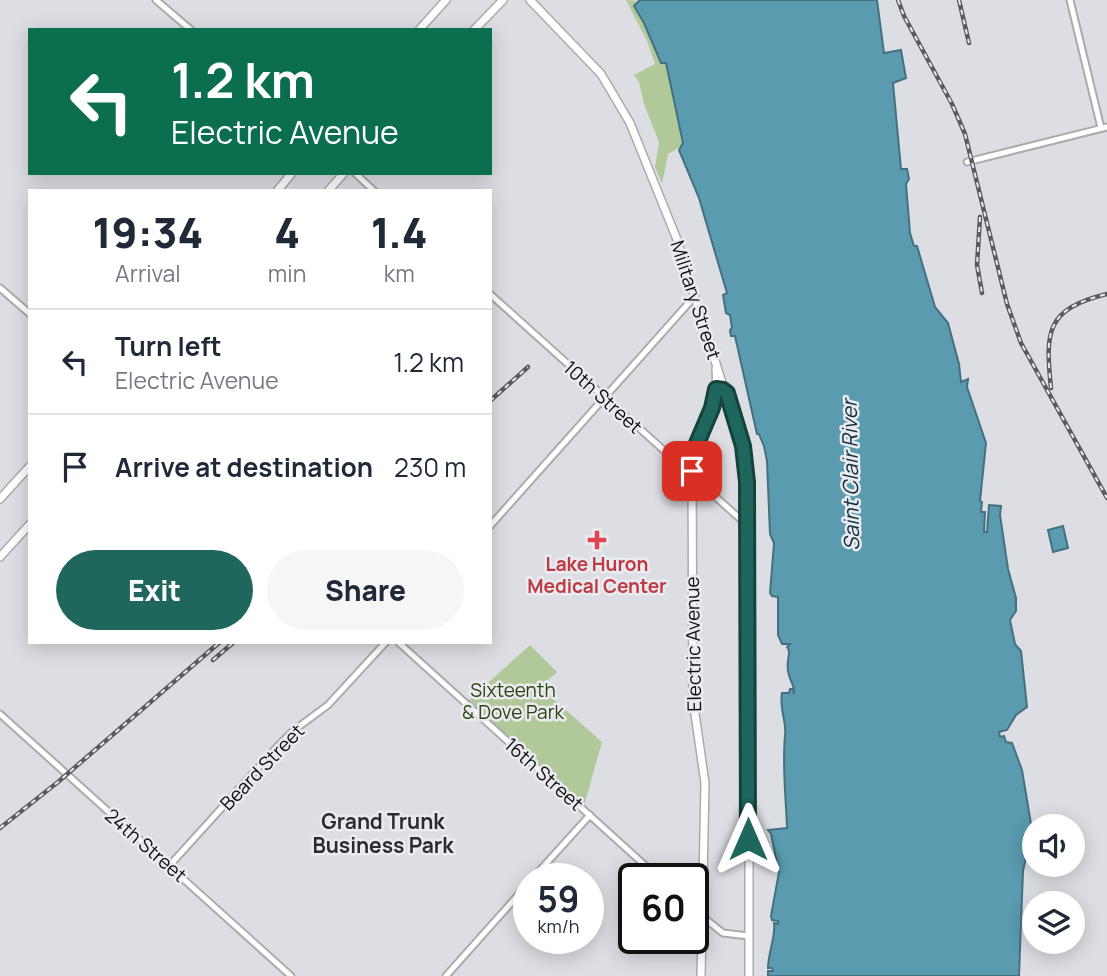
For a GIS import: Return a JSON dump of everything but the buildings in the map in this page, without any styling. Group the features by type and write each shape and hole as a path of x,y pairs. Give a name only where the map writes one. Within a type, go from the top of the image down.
{"main road":[{"path":"421,28 446,0"},
{"path":"476,28 503,0"},
{"name":"Military Street","path":"530,0 595,66 614,94 635,135 673,229 727,393 745,460 748,526 749,976"},
{"path":"279,189 290,175"},
{"path":"330,189 342,175"},
{"name":"Electric Avenue","path":"704,863 705,783 693,700 692,477 695,448 712,408 716,389 715,358"},
{"path":"716,389 727,393"},
{"path":"0,499 28,468"},
{"path":"0,557 28,526"},
{"name":"Electric Avenue","path":"701,954 701,976"}],"street":[{"path":"156,0 189,28"},
{"path":"967,162 1104,128 1070,0"},
{"path":"357,175 372,189"},
{"path":"0,288 28,312"},
{"name":"10th Street","path":"492,296 748,526"},
{"path":"492,524 695,296"},
{"name":"Beard Street","path":"170,865 276,748 293,731 328,705 384,644"},
{"name":"16th Street","path":"400,644 643,863"},
{"name":"24th Street","path":"0,714 291,976"},
{"path":"547,863 590,815"},
{"path":"446,976 513,901"},
{"path":"709,922 723,933 749,936"}],"green space":[{"path":"626,0 641,1 634,5 661,63 666,63 683,143 668,154 662,184 655,167 659,142 644,104 639,82 634,75 655,64 647,41"},
{"name":"Sixteenth & Dove Park","path":"530,645 557,672 540,687 602,742 584,806 468,701"}],"water":[{"name":"Saint Clair River","path":"640,0 877,0 884,53 901,50 906,78 893,83 901,169 907,169 909,179 906,184 910,233 914,246 917,246 935,307 948,323 961,382 968,379 967,387 986,443 980,501 981,512 985,512 984,532 987,532 989,505 1001,506 1008,569 1016,598 1016,611 1010,620 1015,644 1021,651 1027,707 1016,715 1007,730 999,732 1000,737 1004,736 1006,742 1012,743 1022,770 1029,814 1022,814 1019,976 768,976 768,971 773,971 768,968 774,923 778,924 771,916 779,872 768,830 787,828 785,731 781,699 782,693 789,693 790,689 793,689 794,694 794,691 788,671 787,647 790,644 782,644 778,635 778,597 770,593 774,543 770,534 767,461 764,446 757,434 735,336 731,336 730,315 726,313 723,295 727,293 699,198 679,150 683,143 666,63 661,63 634,6"},
{"path":"1063,526 1068,548 1053,552 1048,530"}],"railway":[{"path":"898,0 965,134 1007,304 1021,343 1107,498"},
{"path":"959,0 969,43"},
{"path":"980,217 977,265 982,293"},
{"path":"1051,388 1049,351 1054,325 1061,315 1072,307 1107,294"},
{"path":"492,399 528,367"},
{"path":"0,828 58,782 218,644"},
{"path":"213,660 232,644"}],"place":[{"name":"Lake Huron Medical Center","path":"597,540"}],"district":[{"name":"Grand Trunk Business Park","path":"383,833"}],"route":[{"path":"692,471 697,440 712,408 716,389 721,389 727,393 740,437 747,482 748,839"}]}
